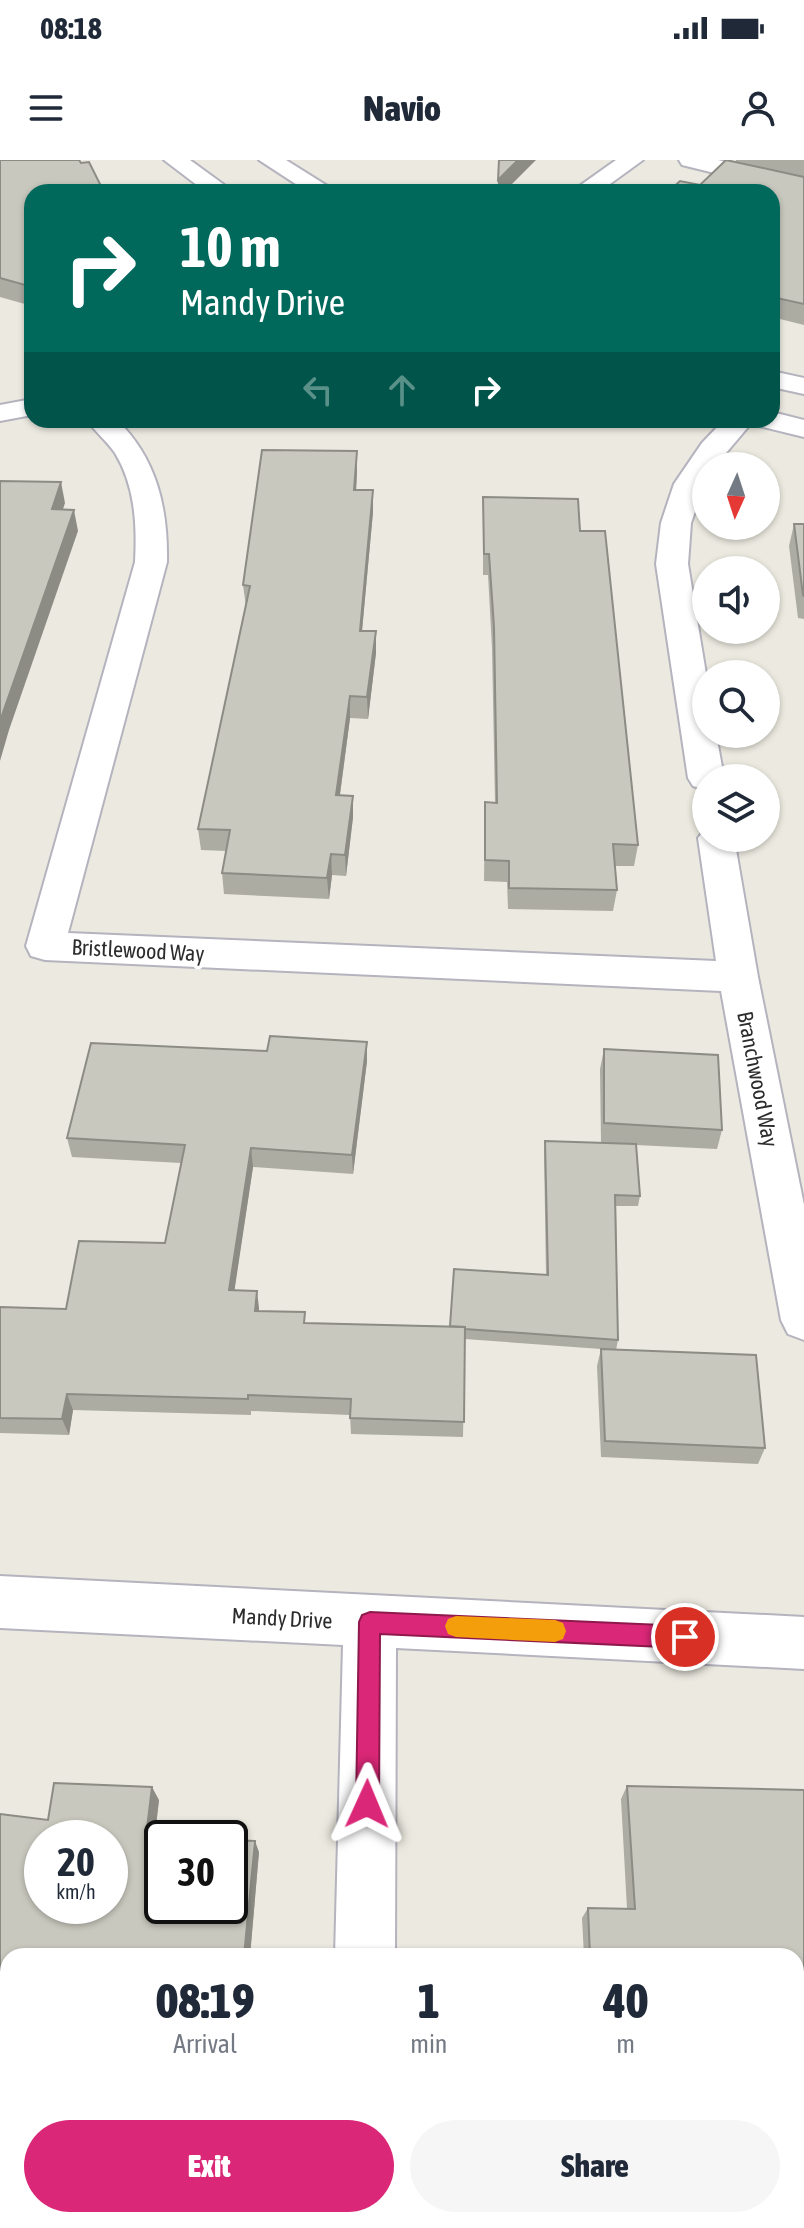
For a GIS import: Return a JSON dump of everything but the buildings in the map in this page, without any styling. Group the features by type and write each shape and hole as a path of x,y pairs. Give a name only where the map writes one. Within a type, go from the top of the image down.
{"street":[{"path":"175,160 210,184"},
{"path":"270,160 311,184"},
{"path":"595,184 632,160"},
{"path":"690,160 804,188"},
{"path":"780,381 804,386"},
{"path":"0,413 24,408"},
{"path":"780,423 804,429"},
{"name":"Bristlewood Way","path":"107,428 134,461 149,493 153,529 151,562 45,946 738,977"},
{"path":"704,764 672,564 676,523 689,484 712,449 732,428"},
{"name":"Branchwood Way","path":"718,852 738,977 804,1320"},
{"name":"Mandy Drive","path":"0,1602 804,1643"},
{"path":"365,1948 370,1622"}],"slow traffic":[{"path":"456,1626 555,1631"}],"route":[{"path":"367,1804 370,1622 685,1637"}]}
